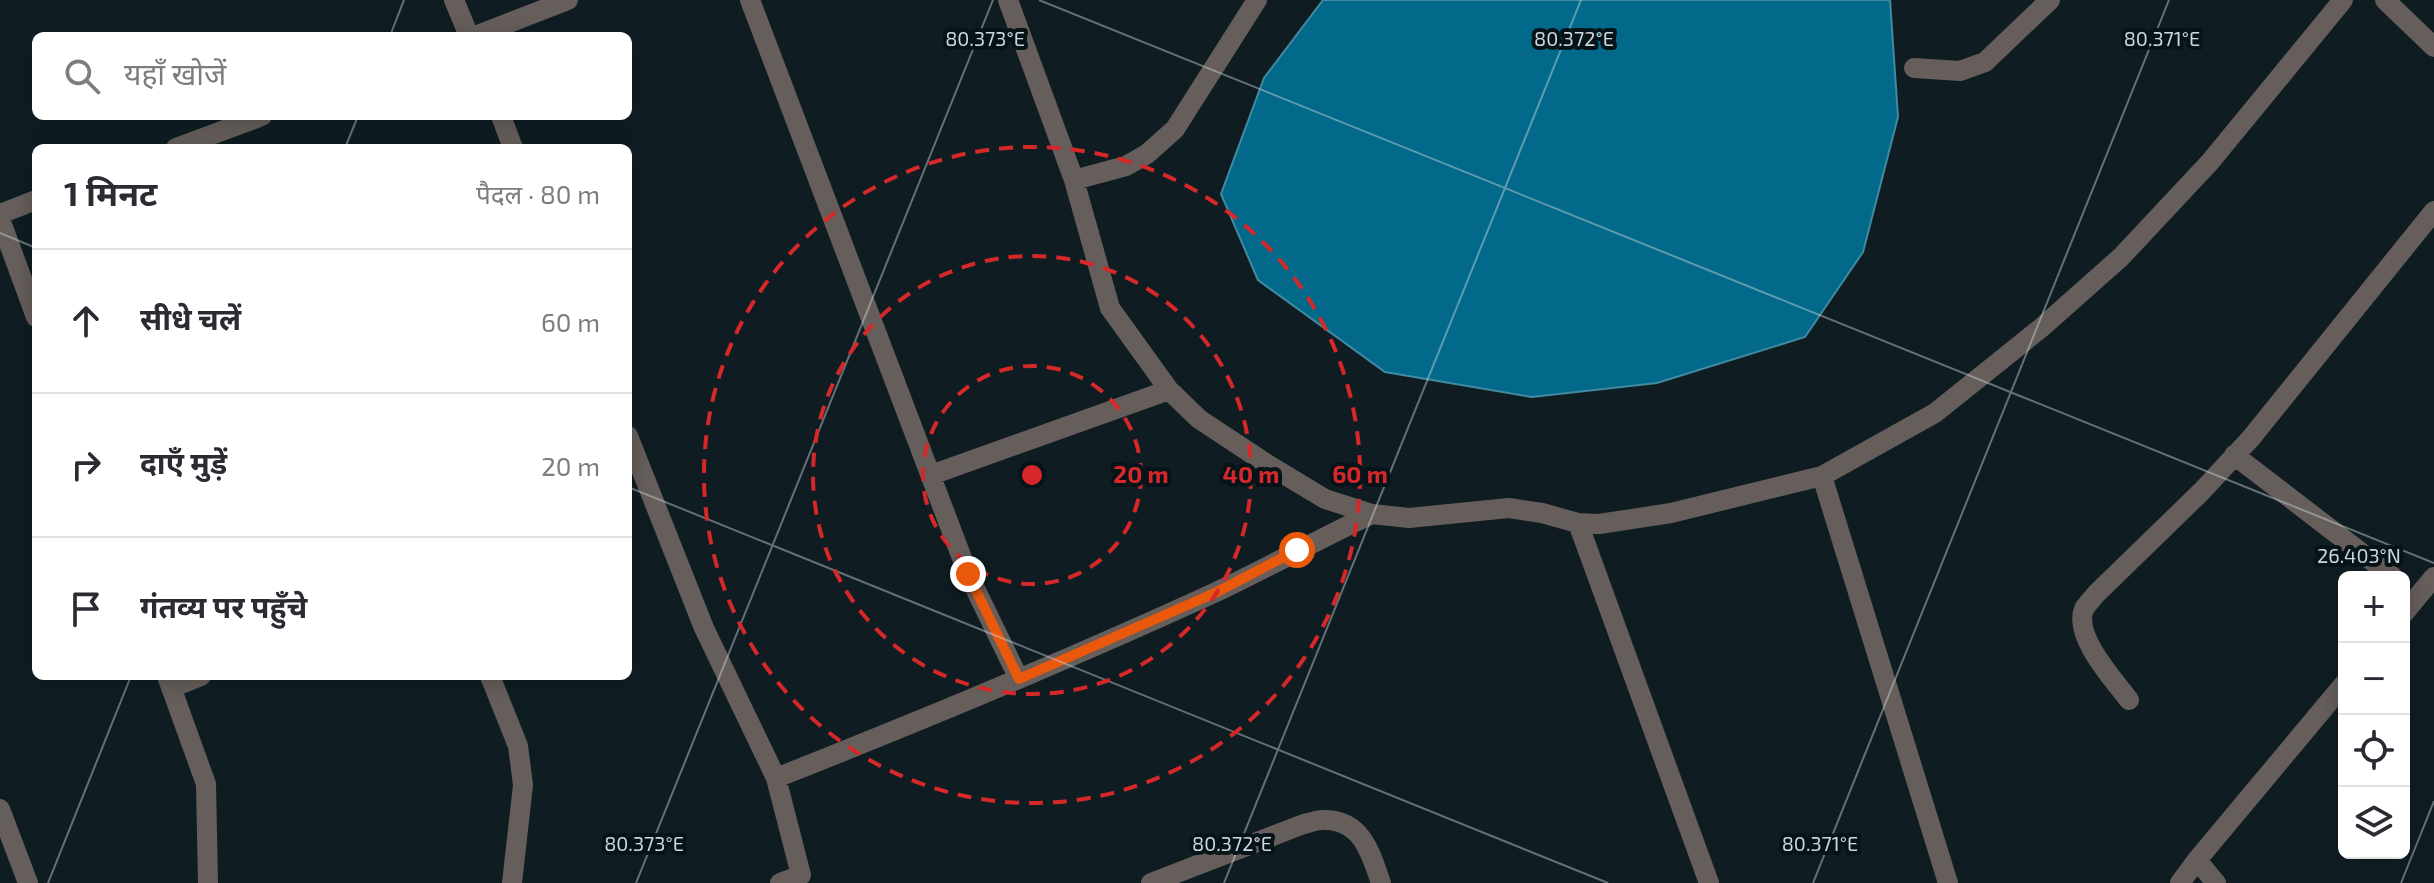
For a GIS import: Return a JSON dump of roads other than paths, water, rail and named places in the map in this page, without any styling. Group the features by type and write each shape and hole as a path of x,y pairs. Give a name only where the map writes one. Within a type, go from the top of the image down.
{"street":[{"path":"454,0 467,32"},
{"path":"485,32 568,0"},
{"path":"750,0 968,574 1019,679"},
{"path":"1008,0 1074,180 1110,308 1169,390 1199,419 1325,499 1372,514 1409,518 1509,508 1578,523 1599,524 1671,513 1822,476 1935,413 2041,328 2121,257 2210,162 2343,0"},
{"path":"1074,180 1126,166 1147,154 1175,129 1257,0"},
{"path":"1914,68 1960,71 1985,62 2050,0"},
{"path":"2385,0 2434,47"},
{"path":"187,144 251,120"},
{"path":"502,120 512,144"},
{"path":"32,202 0,216 32,306"},
{"path":"2129,700 2087,642 2082,625 2084,610 2096,594 2234,455 2434,211"},
{"path":"931,475 1169,390"},
{"path":"632,446 704,628 776,778 801,875 780,883"},
{"path":"2234,455 2385,571"},
{"path":"1822,476 1948,883"},
{"path":"776,778 1019,679 1217,592 1372,514"},
{"path":"1578,523 1709,883"},
{"path":"2411,591 2434,577"},
{"path":"492,680 518,746 523,785 512,883"},
{"path":"169,682 206,784 208,883"},
{"path":"2180,883 2338,691"},
{"path":"0,809 28,883"},
{"path":"1151,883 1301,825 1326,820 1350,827 1366,842 1381,883"},
{"path":"2197,860 2216,883"}],"water":[{"path":"1323,0 1890,0 1898,117 1863,252 1805,337 1657,383 1532,397 1385,372 1258,280 1221,194 1264,78"}]}
